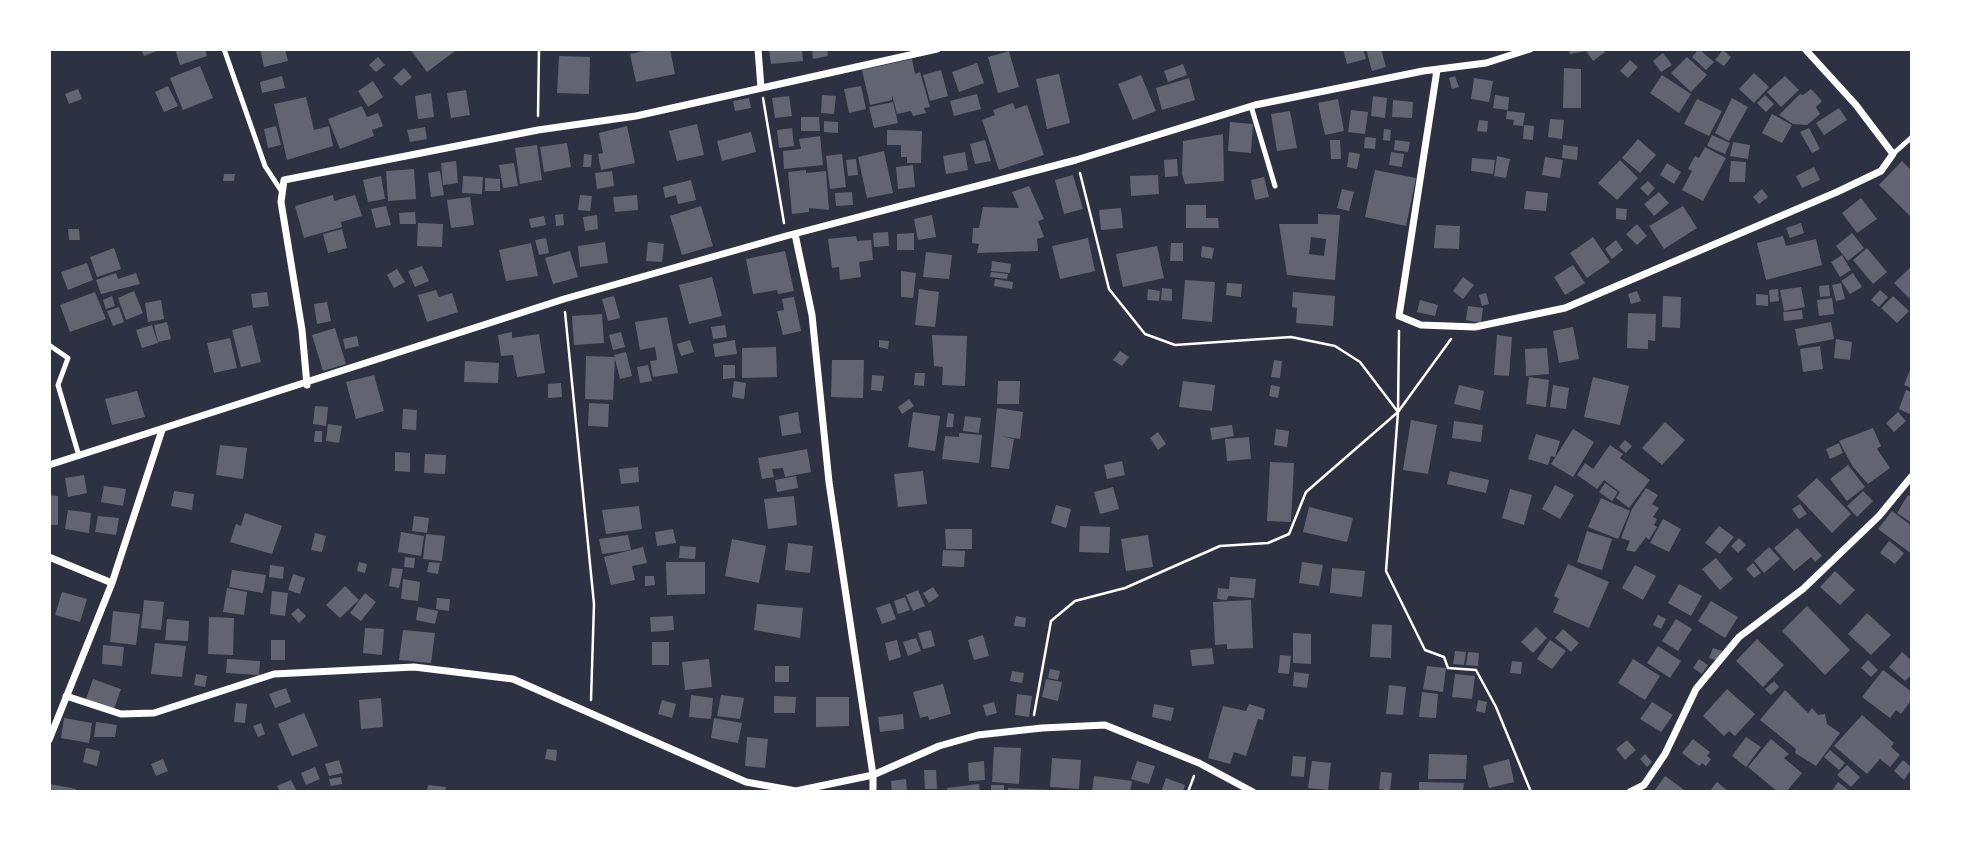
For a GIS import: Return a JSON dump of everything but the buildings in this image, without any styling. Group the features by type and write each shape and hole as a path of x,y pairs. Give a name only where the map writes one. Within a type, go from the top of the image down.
{"street":[{"path":"758,49 761,88"},
{"path":"307,385 309,376 281,202 284,180 538,130 636,116 937,49"},
{"path":"49,466 307,385 564,299 790,235 1076,160 1251,106 1486,63 1530,49"},
{"path":"1437,70 1399,316 1421,325 1475,327 1565,308 1625,285 1881,171 1893,154 1856,105 1805,49"},
{"path":"790,235 812,314 829,482 873,775 873,792"},
{"path":"49,740 112,583 162,430"},
{"path":"1630,792 1644,785 1665,754 1696,689 1739,636 1803,589 1879,516 1912,476"},
{"path":"49,556 112,583"},
{"path":"66,696 121,714 154,713 274,674 414,667 513,679 746,782 796,791 873,775 939,746 978,735 1105,725 1199,763 1253,792"}],"lane":[{"path":"223,49 265,166 282,192"},
{"path":"1251,106 1275,186"},
{"path":"1893,154 1912,137"},
{"path":"49,345 68,358 58,385 79,456"}],"path":[{"path":"538,49 538,130"},
{"path":"761,88 790,235"},
{"path":"1076,160 1109,289 1145,334 1175,345 1292,337 1335,346 1360,362 1398,412"},
{"path":"564,299 594,604 591,713"},
{"path":"1399,316 1398,412 1385,571 1424,650 1444,657 1448,668 1476,670 1496,707 1531,792"},
{"path":"1032,729 1051,621 1075,601 1125,588 1220,546 1268,543 1289,534 1306,492 1398,412 1462,325"},
{"path":"1188,792 1199,763"}]}
